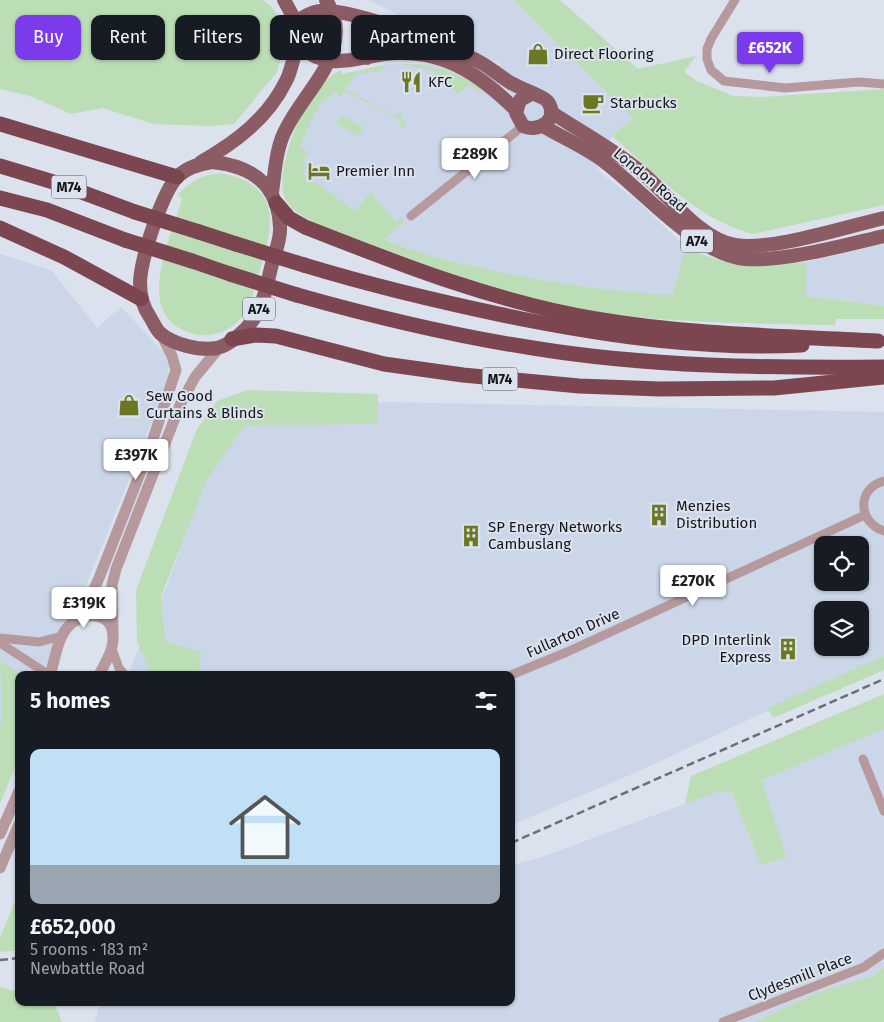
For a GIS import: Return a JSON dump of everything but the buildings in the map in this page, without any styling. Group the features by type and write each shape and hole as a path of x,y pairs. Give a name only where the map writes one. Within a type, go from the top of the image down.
{"highway":[{"path":"0,124 177,177"},
{"name":"M74","path":"0,166 60,184 136,212 304,266 455,305 566,327 667,343 773,347 881,341"},
{"name":"M74","path":"0,198 47,210 125,240 297,295 372,316 533,348 636,360 761,368 884,367"},
{"name":"M74","path":"274,198 289,218 304,227 485,294 595,319 694,331 881,341"},
{"path":"0,228 64,257 141,299"},
{"name":"M74","path":"225,344 256,335 276,336 384,364 463,375 579,386 660,389 774,388 884,377"}],"main road":[{"path":"284,0 292,15"},
{"name":"London Road","path":"306,15 330,6 355,15"},
{"name":"A74","path":"225,344 244,331 254,320 263,300 280,228 274,198 278,153 284,130 329,61 336,46 337,26 330,6"},
{"name":"London Road","path":"474,59 530,94 541,96 546,100 551,112 609,148 640,172 695,223 712,236 733,245 750,246 776,243 884,218"},
{"path":"225,344 204,348 182,345 161,334 144,310 141,299 140,281 144,262 163,201 177,177 223,149 258,122 277,98 287,79 293,60"},
{"path":"326,60 342,62 354,60"},
{"path":"440,60 466,68 490,85 516,110"},
{"path":"530,94 520,100 516,110 517,118 523,126 536,129 543,126 548,122 551,112"},
{"name":"London Road","path":"543,126 603,161 692,237 728,256 760,258 809,252 884,236"},
{"path":"198,164 212,162 239,166 260,179 274,198"}],"street":[{"path":"735,0 707,49 711,70 724,81 785,88 859,82 884,84"},
{"path":"411,216 523,126"},
{"path":"50,671 62,636 90,598 100,578 150,448 176,370 172,356 161,334"},
{"path":"100,671 112,649 114,634 112,585 116,570 180,405 195,377 225,344"},
{"path":"884,480 872,486 867,492 863,508 865,516 875,528 884,531"},
{"name":"Fullarton Drive","path":"515,673 567,652 865,516"},
{"path":"75,618 88,614 98,616 108,623 114,634"},
{"path":"0,638 40,642 62,636"},
{"path":"0,643 43,671"},
{"path":"112,649 118,668 121,671"},
{"path":"863,759 884,811"},
{"path":"0,834 15,800"},
{"path":"0,868 15,833"},
{"name":"Clydesmill Place","path":"723,1022 864,967 884,953"}],"shaded area":[{"path":"368,0 513,0 633,118 612,136 596,169 638,202 686,247 672,295 610,292 546,283 417,253 335,217 292,175 306,118 342,74 388,64 502,65 474,51 474,15 399,15"},
{"path":"884,244 884,306 806,296 806,262"},
{"path":"0,254 51,270 97,328 121,307 169,358 168,382 52,671 15,671 15,701 0,800"},
{"path":"388,402 884,412 884,656 635,773 515,823 515,671 129,671 166,588 222,432 258,403"},
{"path":"884,729 884,967 873,976 821,991 755,1022 95,1022 99,1006 515,1006 515,864 542,857 719,791 732,793 761,865 785,857 762,780"}],"green space":[{"path":"0,0 263,0 270,5 277,15 270,15 270,60 280,60 277,72 234,124 212,126 153,124 103,108 71,114 30,96 0,89"},
{"path":"513,0 560,0 638,69 696,56 684,72 697,81 733,96 762,97 884,89 884,205 753,234 713,218 678,194 612,136 633,118"},
{"path":"402,64 413,64 448,71 469,81 486,95 469,85 457,94 445,81 438,79 435,72"},
{"path":"384,65 381,71 356,74 346,89 395,116 400,112 406,124 405,128 399,127 402,121 345,91 340,97 335,91 317,107 320,113 315,111 300,147 309,153 302,163 306,167 302,173 355,211 371,192 396,222 400,218 404,222 384,239 432,256 529,278 600,289 672,295 686,247 717,259 744,265 806,262 806,296 884,306 884,319 836,319 835,325 728,323 656,319 585,310 550,303 482,284 313,222 302,216 287,202 282,183 291,140 301,116 323,84 341,70 342,74"},
{"path":"342,116 363,127 359,136 336,122"},
{"path":"220,173 241,179 255,187 265,198 269,211 270,225 268,241 252,299 243,316 224,331 200,335 175,325 164,312 159,295 160,276 164,255 182,199 178,194 197,179"},
{"path":"247,390 378,394 378,424 245,425 207,480 161,596 165,641 201,652 199,671 149,671 137,641 136,590 197,429 217,401"},
{"path":"884,656 884,670 773,718 767,708"},
{"path":"0,661 16,671 15,767 0,804 0,727 2,706"},
{"path":"884,694 884,729 762,780 786,857 761,865 732,793 719,791 685,804 691,776"},
{"path":"15,902 15,950 0,952 0,938"},
{"path":"884,967 884,1022 755,1022 821,991 873,976"},
{"path":"0,987 15,991 15,1006 55,1006 62,1022 0,1022"}],"railway":[{"path":"515,841 884,679"},
{"path":"0,960 15,958"}],"place":[{"name":"Direct Flooring","path":"538,54"},
{"name":"KFC","path":"411,82"},
{"name":"Starbucks","path":"593,103"},
{"name":"Premier Inn","path":"319,171"},
{"name":"Sew Good Curtains & Blinds","path":"129,405"},
{"name":"Menzies Distribution","path":"659,515"},
{"name":"SP Energy Networks Cambuslang","path":"471,536"},
{"name":"DPD Interlink Express","path":"788,649"}]}
